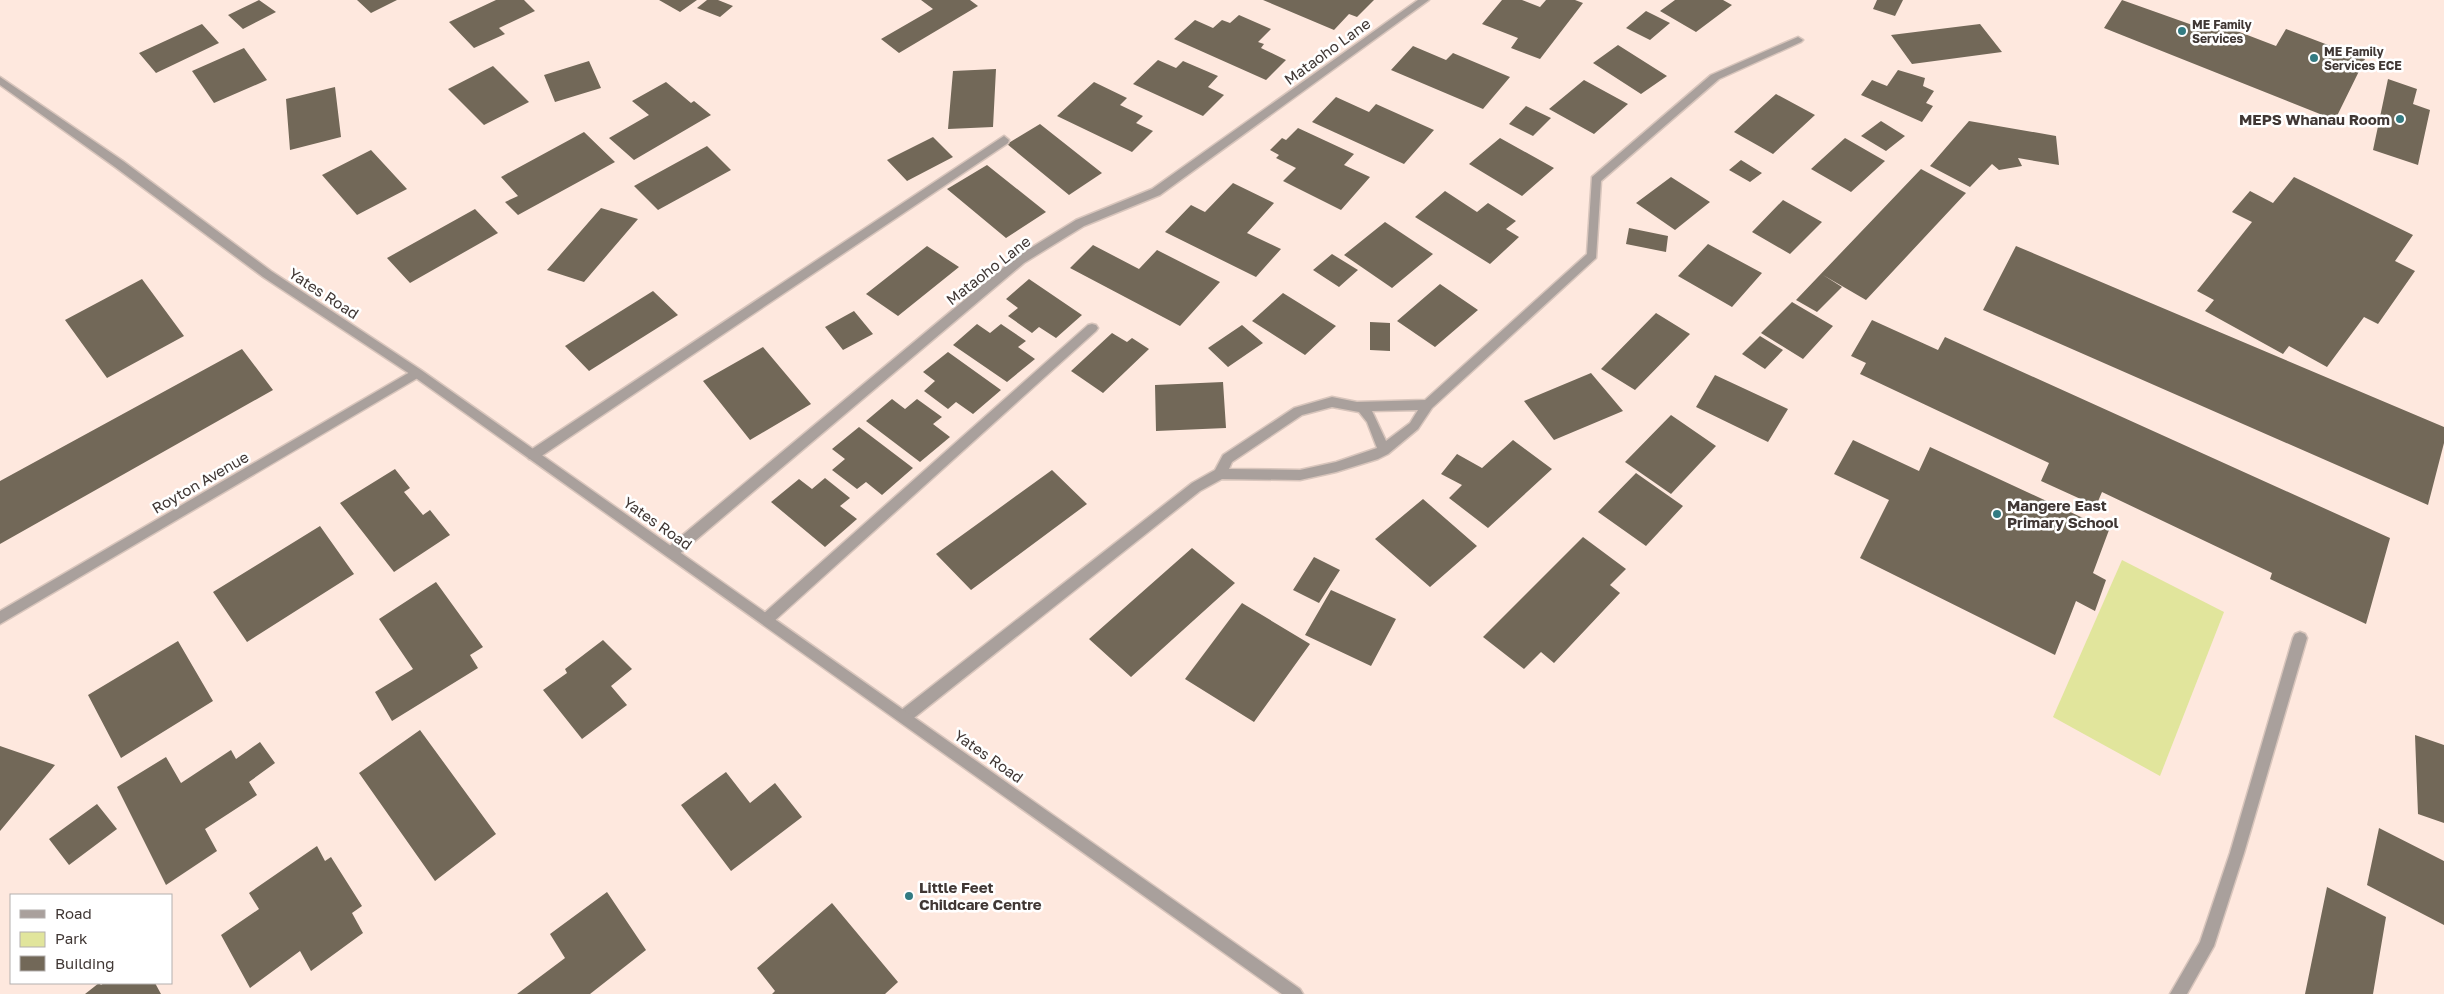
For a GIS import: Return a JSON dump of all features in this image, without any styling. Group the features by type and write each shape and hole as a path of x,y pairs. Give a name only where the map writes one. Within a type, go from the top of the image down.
{"street":[{"name":"Mataoho Lane","path":"672,552 1020,260 1080,224 1156,192 1424,0"},
{"path":"905,716 1196,487 1220,474 1300,475 1336,467 1384,450 1414,426 1428,405 1592,255 1596,180 1715,77 1798,40"},
{"name":"Yates Road","path":"0,80 119,164 267,274 417,373 533,454 1295,994"},
{"path":"533,454 1004,140"},
{"path":"767,620 1092,328"},
{"name":"Royton Avenue","path":"0,618 417,373"},
{"path":"1220,474 1227,459 1298,412 1332,402 1362,407 1428,405"},
{"path":"1362,407 1372,420 1384,450"},
{"path":"2178,994 2206,946 2237,853 2300,638"}],"green space":[{"path":"2122,560 2224,612 2160,776 2053,717"}],"building":[{"path":"259,0 276,12 243,29 228,15"},
{"path":"357,0 397,0 371,13"},
{"path":"496,0 524,0 535,11 499,28 505,34 474,48 449,22"},
{"path":"659,0 697,0 680,12"},
{"path":"707,0 718,0 733,6 720,17 697,8"},
{"path":"921,0 970,0 978,6 899,53 881,39 933,9"},
{"path":"1263,0 1374,0 1357,17 1349,14 1334,30"},
{"path":"1502,0 1522,0 1540,7 1546,0 1575,0 1583,3 1540,59 1511,48 1518,38 1482,24"},
{"path":"1675,0 1723,0 1732,5 1696,32 1660,11"},
{"path":"1877,0 1903,0 1895,16 1873,9"},
{"path":"2122,0 2198,27 2203,18 2276,46 2286,29 2365,59 2335,120 2104,28"},
{"path":"1646,11 1670,23 1650,40 1626,28"},
{"path":"1239,15 1271,29 1258,42 1264,44 1261,48 1286,60 1266,80 1174,39 1195,20 1213,28 1222,20 1230,23"},
{"path":"202,24 219,43 156,73 139,53"},
{"path":"1980,24 2002,52 1912,64 1891,35"},
{"path":"1618,45 1667,76 1641,94 1593,63"},
{"path":"1413,46 1446,60 1453,53 1510,77 1483,109 1391,70"},
{"path":"244,48 267,80 214,103 192,71"},
{"path":"1158,60 1176,68 1183,61 1218,76 1208,87 1224,95 1203,116 1133,84"},
{"path":"589,61 601,88 555,102 544,75"},
{"path":"493,66 529,102 484,125 448,89"},
{"path":"996,69 993,127 948,129 953,71"},
{"path":"1898,70 1925,78 1923,86 1934,91 1926,103 1933,106 1922,122 1861,95 1872,80 1887,86"},
{"path":"2388,79 2417,89 2413,104 2430,110 2418,165 2373,150"},
{"path":"1584,80 1628,104 1594,134 1549,109"},
{"path":"666,82 691,103 694,101 711,115 634,160 609,138 649,115 632,101"},
{"path":"1094,82 1127,98 1120,105 1143,116 1136,123 1153,131 1132,152 1057,116"},
{"path":"335,87 341,137 290,150 286,99"},
{"path":"1776,94 1815,115 1773,154 1734,132"},
{"path":"1336,97 1369,112 1376,104 1434,130 1404,164 1312,122"},
{"path":"1526,106 1551,118 1533,136 1509,124"},
{"path":"1881,121 1905,136 1886,151 1861,136"},
{"path":"1969,121 2056,136 2059,165 2018,158 2022,166 1999,170 1992,164 1970,187 1930,166"},
{"path":"1040,124 1102,173 1069,195 1007,144"},
{"path":"1298,128 1354,154 1344,165 1370,177 1341,210 1283,181 1296,168 1276,158 1279,155 1270,150 1282,138 1286,140"},
{"path":"584,132 615,162 518,215 505,202 518,196 501,177"},
{"path":"933,137 953,157 907,181 887,160"},
{"path":"1500,138 1554,168 1522,196 1469,164"},
{"path":"1845,138 1885,161 1851,192 1811,169"},
{"path":"707,146 731,170 658,210 634,186"},
{"path":"371,150 407,189 357,215 322,175"},
{"path":"1741,160 1762,173 1750,182 1729,170"},
{"path":"987,165 1046,212 1006,238 947,189"},
{"path":"1921,169 1966,193 1866,300 1823,275 1842,287 1817,312 1796,300"},
{"path":"1671,177 1710,202 1675,230 1636,203"},
{"path":"2294,177 2413,235 2395,261 2415,271 2378,324 2364,317 2327,367 2289,346 2283,354 2205,311 2214,300 2197,291 2252,222 2232,212 2250,191 2273,203"},
{"path":"1233,183 1274,203 1247,233 1281,249 1256,277 1165,232 1191,205 1205,212"},
{"path":"1445,191 1477,212 1488,203 1516,221 1506,229 1519,237 1490,264 1415,217"},
{"path":"1783,200 1822,222 1790,254 1752,232"},
{"path":"601,208 638,219 584,282 547,270"},
{"path":"475,209 498,233 410,283 387,258"},
{"path":"1385,222 1433,254 1392,288 1344,255"},
{"path":"1629,228 1668,236 1666,252 1626,244"},
{"path":"1708,244 1762,273 1732,307 1678,276"},
{"path":"1093,245 1139,269 1157,250 1220,282 1180,326 1070,268"},
{"path":"927,246 959,267 898,316 866,294"},
{"path":"2016,246 2444,427 2444,443 2428,505 1983,310"},
{"path":"1332,254 1358,270 1339,287 1313,270"},
{"path":"142,279 184,336 107,378 65,320"},
{"path":"1029,279 1082,315 1056,338 1039,327 1032,333 1008,316 1018,308 1006,299"},
{"path":"1440,284 1478,310 1435,347 1397,321"},
{"path":"653,291 678,315 589,371 565,346"},
{"path":"1283,293 1336,326 1305,355 1252,321"},
{"path":"1792,302 1833,326 1803,359 1761,333"},
{"path":"854,311 873,334 843,350 825,327"},
{"path":"1656,313 1690,334 1635,390 1601,369"},
{"path":"1872,320 1938,350 1945,337 2390,538 2366,624 2270,579 2272,573 2102,492 2096,506 2041,481 2049,463 1860,374 1866,363 1851,356"},
{"path":"1370,322 1390,323 1390,351 1370,350"},
{"path":"977,324 990,333 1001,324 1026,341 1018,347 1035,359 1007,382 953,345"},
{"path":"1242,325 1263,343 1228,367 1208,348"},
{"path":"1112,333 1127,342 1132,338 1149,349 1103,393 1071,371"},
{"path":"1760,336 1783,350 1765,369 1742,354"},
{"path":"763,347 811,404 750,440 703,381"},
{"path":"242,349 273,390 0,544 0,481"},
{"path":"948,352 1001,390 973,414 956,402 948,409 924,391 935,381 923,372"},
{"path":"1591,373 1623,411 1554,440 1524,401"},
{"path":"1715,375 1788,409 1768,442 1696,407"},
{"path":"1223,382 1226,428 1156,431 1155,385"},
{"path":"892,399 905,409 917,399 942,417 933,424 950,437 920,462 866,421"},
{"path":"1671,415 1716,446 1671,494 1625,462"},
{"path":"859,427 913,468 882,495 866,482 857,489 832,470 845,459 832,449"},
{"path":"1513,440 1552,469 1488,528 1449,498 1462,485 1441,474 1457,454 1482,468"},
{"path":"1853,440 1919,471 1930,447 2109,530 2093,573 2106,580 2095,611 2076,601 2055,655 1860,558 1889,500 1834,474"},
{"path":"395,469 410,488 404,492 423,515 430,510 450,535 394,572 340,503"},
{"path":"1052,470 1087,504 971,590 936,554"},
{"path":"1636,473 1683,506 1646,546 1598,512"},
{"path":"825,478 850,498 840,506 857,519 825,547 771,502 799,479 812,489"},
{"path":"1423,499 1477,546 1430,587 1375,539"},
{"path":"320,526 354,574 247,642 213,592"},
{"path":"1583,537 1626,569 1610,585 1620,593 1554,663 1541,652 1524,669 1483,637"},
{"path":"1192,548 1235,583 1131,677 1089,639"},
{"path":"1314,557 1340,570 1319,603 1293,590"},
{"path":"436,582 483,647 470,655 478,668 392,721 375,692 413,669 379,619"},
{"path":"1331,590 1396,619 1371,666 1305,635"},
{"path":"1242,603 1310,644 1254,722 1185,679"},
{"path":"603,640 632,669 611,686 627,705 582,739 543,690 567,673 565,669"},
{"path":"178,641 213,701 121,758 88,695"},
{"path":"420,730 496,834 435,881 359,773"},
{"path":"2415,735 2444,745 2444,823 2418,814"},
{"path":"260,742 275,763 249,782 257,795 205,829 217,851 166,885 117,787 166,757 181,783 231,750 236,759"},
{"path":"0,746 55,765 0,831"},
{"path":"726,772 750,803 775,783 802,817 731,871 681,805"},
{"path":"97,804 117,829 69,865 49,839"},
{"path":"2379,828 2444,861 2444,925 2367,885"},
{"path":"317,846 325,861 331,857 362,906 352,913 363,933 311,971 300,951 250,988 221,935 259,909 249,893"},
{"path":"2327,887 2386,917 2373,994 2305,994"},
{"path":"607,892 646,950 590,994 517,994 565,958 550,934"},
{"path":"832,903 898,982 885,994 772,994 775,991 757,968"},
{"path":"98,984 156,984 161,994 85,994"}],"place":[{"name":"ME Family Services","path":"2182,31"},
{"name":"ME Family Services ECE","path":"2314,58"},
{"name":"MEPS Whanau Room","path":"2400,119"},
{"name":"Mangere East Primary School","path":"1997,514"},
{"name":"Little Feet Childcare Centre","path":"909,896"}]}
